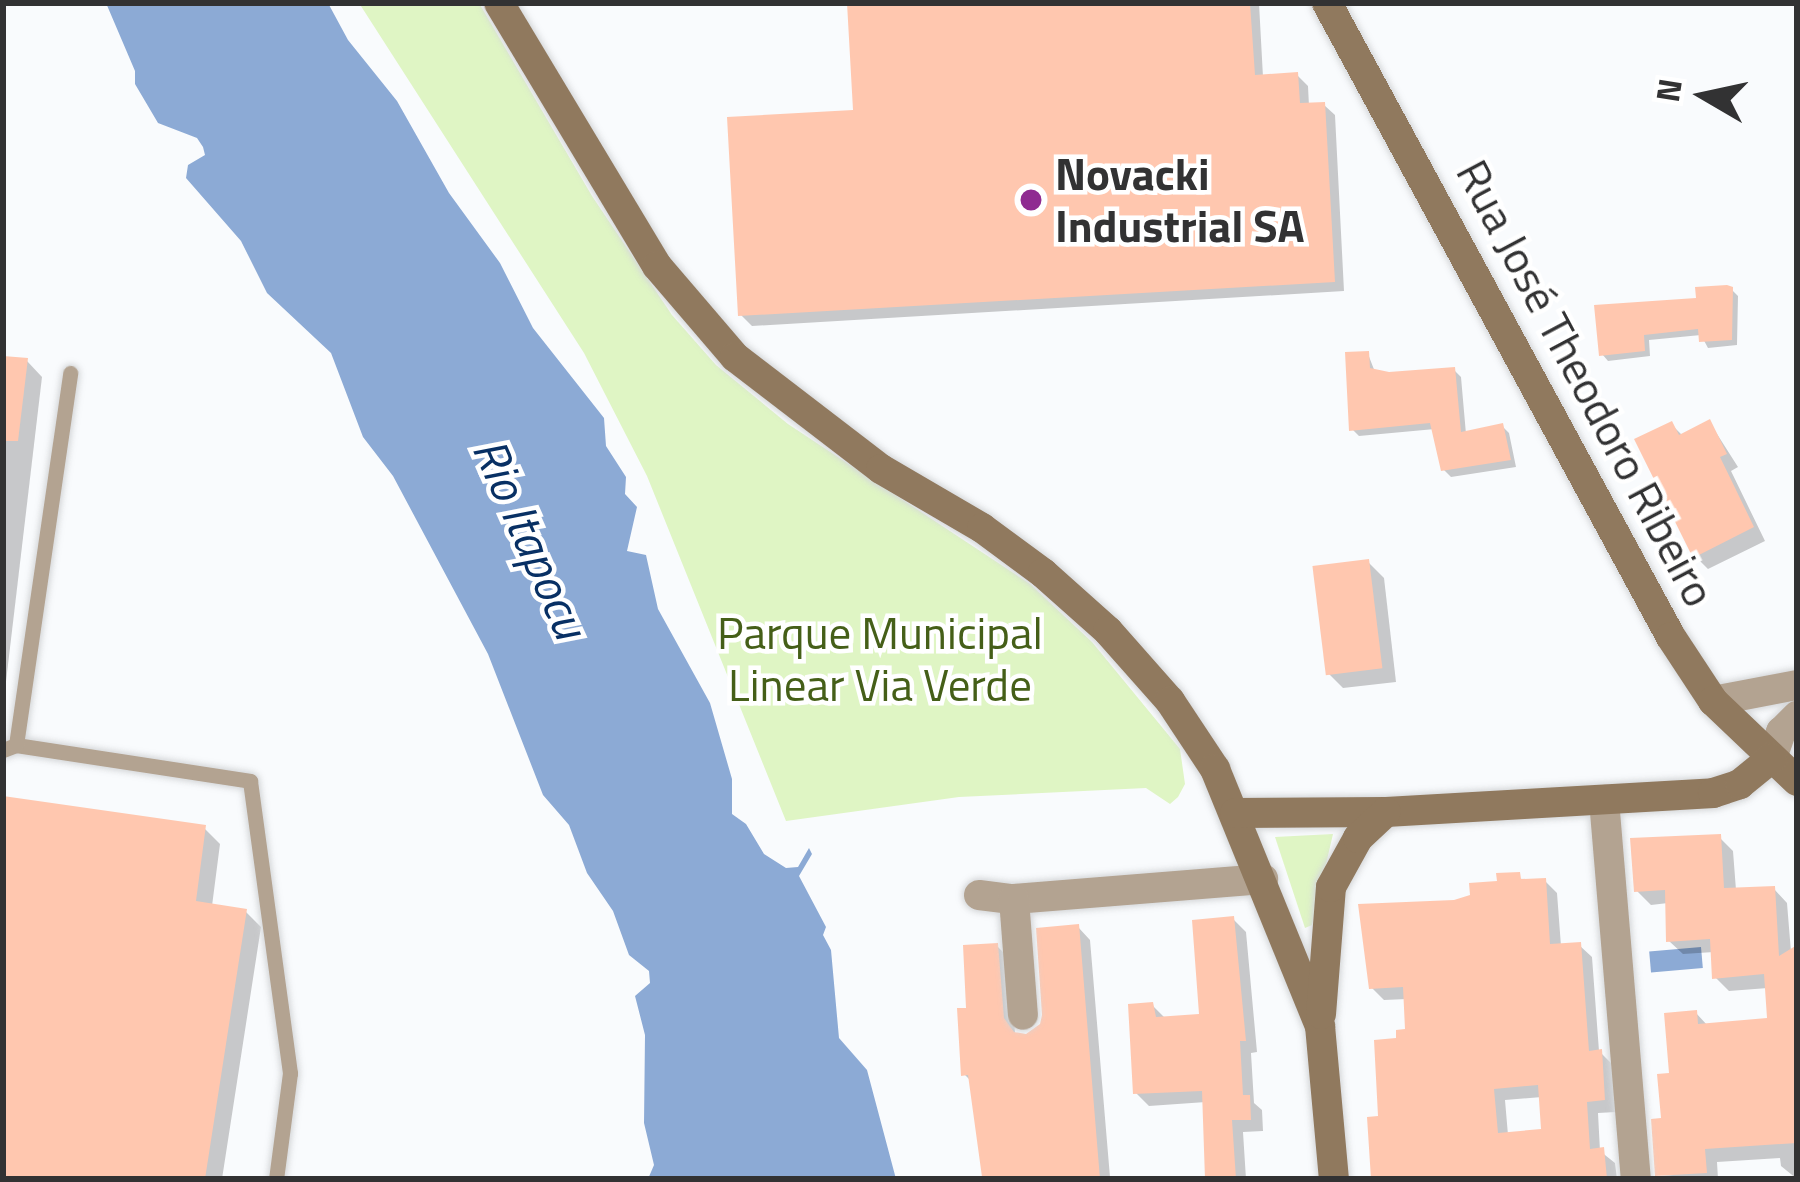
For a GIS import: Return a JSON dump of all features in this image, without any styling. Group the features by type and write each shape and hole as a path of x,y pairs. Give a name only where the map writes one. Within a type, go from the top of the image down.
{"main road":[{"path":"499,3 614,200 691,310 735,357 799,412 880,470 982,528 1108,631 1170,701 1215,769 1321,1026"},
{"name":"Rua José Theodoro Ribeiro","path":"1328,3 1670,637 1713,701 1797,781"},
{"path":"1235,813 1386,812 1713,793 1740,784 1772,758"},
{"path":"1334,1179 1321,1026 1331,887 1358,838 1386,812"}],"street":[{"path":"1713,701 1797,685"},
{"path":"1772,758 1781,732 1797,716"},
{"path":"1604,800 1636,1179"},
{"path":"980,895 1014,899 1263,879"},
{"path":"1014,899 1023,1015"}],"lane":[{"path":"70,374 10,747 250,781 290,1073 276,1179"}],"green space":[{"name":"Parque Municipal Linear Via Verde","path":"359,3 479,3 592,196 672,315 716,365 788,424 1030,584 1092,642 1180,749 1185,784 1178,797 1170,804 1146,788 959,797 786,821 647,476 584,353"},
{"path":"1333,834 1312,925 1305,928 1275,837"}],"water":[{"name":"Rio Itapocu","path":"106,3 328,3 348,40 397,101 449,193 500,263 533,328 604,418 606,446 626,477 625,494 637,507 627,551 646,555 658,609 710,703 732,779 732,814 746,824 764,854 786,868 798,867 809,848 812,854 799,876 826,927 823,935 831,950 839,1038 867,1070 896,1179 648,1179 654,1165 644,1123 645,1035 635,996 650,983 649,971 629,955 613,911 587,873 569,825 543,795 488,654 393,476 363,437 331,353 267,293 241,241 186,178 188,165 205,155 203,147 197,138 158,123 135,84 135,71"},
{"path":"1701,947 1703,968 1651,972 1649,952"}],"building":[{"name":"Novacki Industrial SA","path":"847,3 1250,3 1255,75 1298,72 1300,103 1325,102 1335,282 738,316 727,117 853,110"},
{"path":"1695,287 1733,287 1732,340 1699,342 1698,329 1644,335 1645,351 1599,356 1594,305 1696,298"},
{"path":"1369,351 1370,368 1389,372 1455,367 1461,432 1503,423 1511,460 1441,471 1430,423 1349,431 1345,352"},
{"path":"3,356 28,358 18,441 3,441"},
{"path":"1710,419 1727,454 1720,457 1754,527 1693,558 1634,439 1672,421 1679,435"},
{"path":"1369,559 1382,668 1326,675 1312,566"},
{"path":"3,796 206,825 196,901 247,909 205,1179 3,1179"},
{"path":"1721,834 1724,888 1775,886 1779,956 1797,945 1797,1143 1705,1149 1707,1173 1655,1176 1651,1119 1661,1118 1657,1074 1669,1073 1664,1013 1697,1010 1698,1024 1767,1018 1764,974 1712,979 1710,939 1666,942 1665,890 1634,892 1630,838"},
{"path":"1496,873 1546,878 1550,944 1581,942 1589,1051 1602,1049 1605,1100 1587,1102 1590,1149 1604,1147 1607,1179 1371,1179 1367,1117 1378,1116 1374,1040 1396,1038 1396,1030 1405,1029 1403,987 1369,989 1358,904 1454,900 1470,895 1469,883 1497,881","holes":["1538,1085 1541,1129 1498,1133 1494,1089"]},
{"path":"1234,916 1246,1041 1240,1041 1243,1095 1250,1095 1251,1120 1232,1120 1236,1179 1205,1179 1202,1091 1133,1094 1128,1004 1153,1002 1156,1017 1199,1014 1192,920"},
{"path":"1079,924 1100,1179 982,1177 968,1075 961,1076 957,1008 966,1008 963,945 998,943 1004,1018 1014,1032 1026,1034 1040,1024 1042,1015 1036,928"}],"place":[{"name":"Novacki Industrial SA","path":"1031,200"}]}
